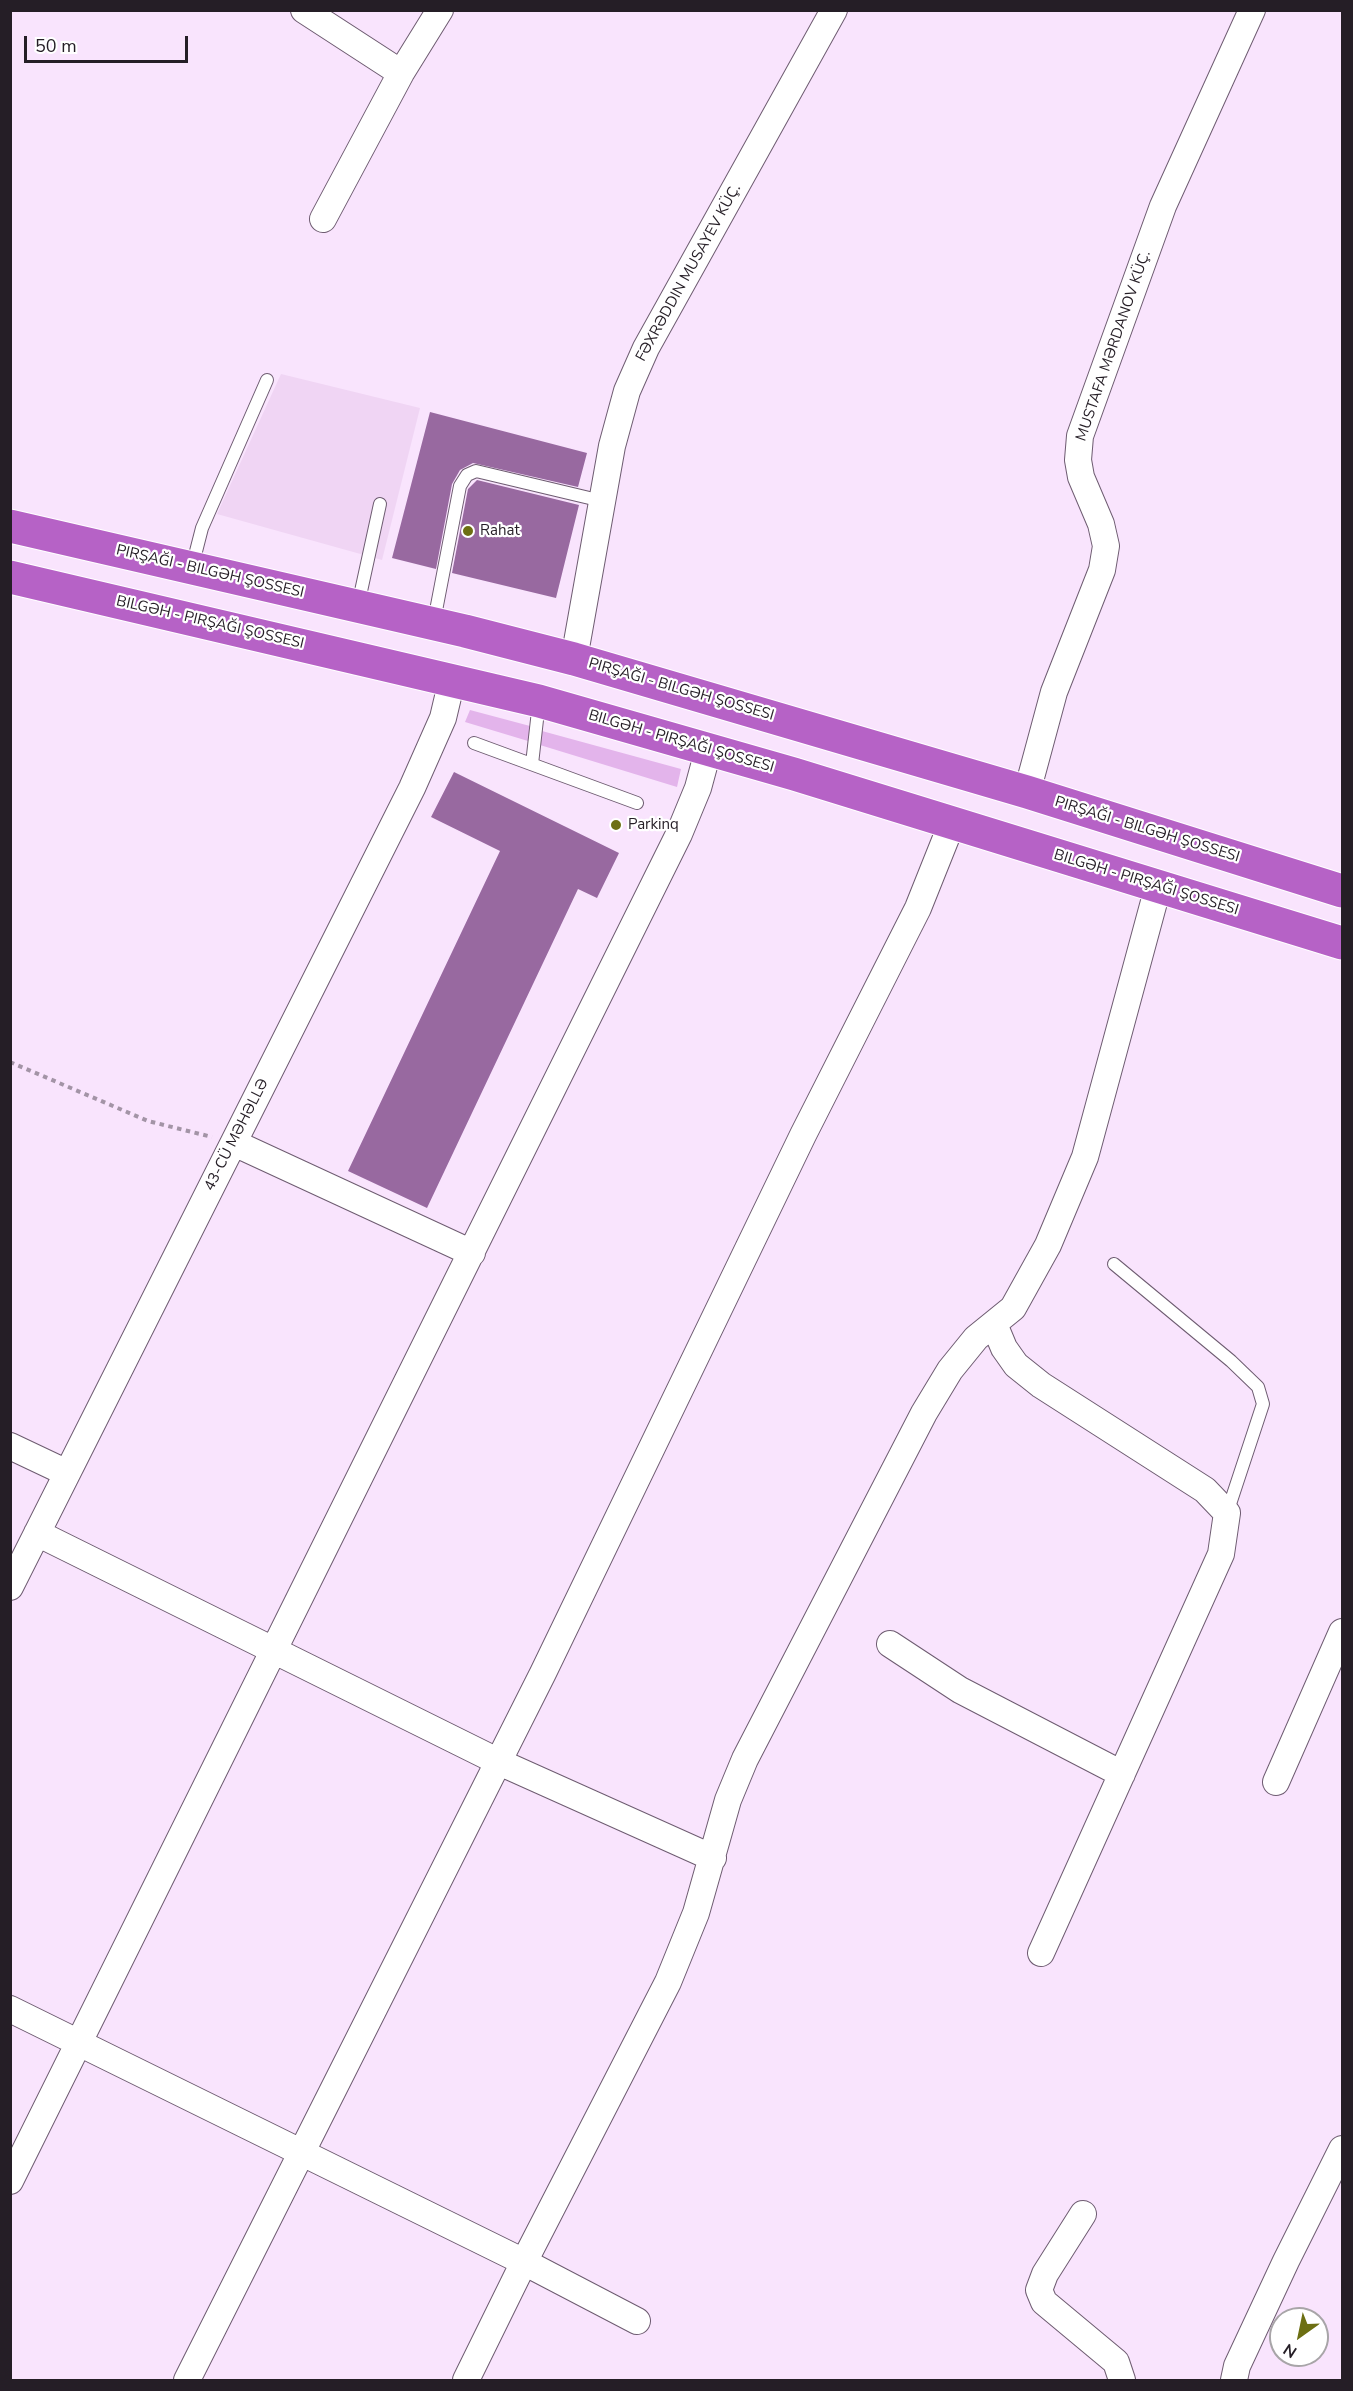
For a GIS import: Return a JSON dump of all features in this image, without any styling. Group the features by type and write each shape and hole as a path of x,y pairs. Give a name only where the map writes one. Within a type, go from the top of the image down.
{"highway":[{"path":"10,526 574,659 1027,792 1342,891"},
{"path":"10,577 540,701 794,774 1342,943"}],"street":[{"path":"304,10 401,73"},
{"path":"323,219 401,73 440,10"},
{"name":"FƏXRƏDDIN MUSAYEV KÜÇ.","path":"574,659 612,446 627,391 646,348 834,10"},
{"name":"MUSTAFA MƏRDANOV KÜÇ.","path":"1027,792 1054,692 1102,570 1106,546 1101,524 1081,477 1078,460 1080,436 1162,206 1252,10"},
{"name":"43-CÜ MƏHƏLLƏ","path":"10,1587 432,748 443,718 452,680"},
{"path":"10,2181 275,1652 679,834 698,788 708,751"},
{"path":"187,2380 500,1762 804,1135 918,908 952,823"},
{"path":"466,2380 668,1982 696,1913 728,1800 745,1759 924,1413 950,1370 976,1338 1013,1308 1025,1291 1048,1245 1085,1157 1158,887"},
{"path":"234,1143 472,1253"},
{"path":"994,1324 1004,1348 1016,1365 1041,1385 1205,1490 1227,1513 1221,1554 1041,1953"},
{"path":"10,1446 67,1473"},
{"path":"37,1533 500,1762 713,1858"},
{"path":"1276,1782 1342,1632"},
{"path":"890,1644 960,1689 1122,1774"},
{"path":"10,2009 301,2151 637,2321"},
{"path":"1234,2380 1237,2366 1286,2261 1342,2149"},
{"path":"1083,2214 1046,2274 1039,2290 1044,2302 1116,2362 1122,2380"}],"lane":[{"path":"192,568 202,528 267,380"},
{"path":"433,624 460,486 467,475 476,471 602,501"},
{"path":"357,606 380,504"},
{"path":"532,764 540,701"},
{"path":"474,743 637,803"},
{"path":"1114,1264 1231,1361 1258,1387 1263,1404 1227,1513"}],"path":[{"path":"10,1062 148,1121 234,1143"}],"shaded area":[{"path":"281,374 420,408 382,560 217,514"},
{"path":"470,710 530,726 528,741 465,722"},
{"path":"542,731 681,769 677,787 540,745"}],"building":[{"path":"430,412 587,453 578,487 473,463 460,470 452,484 436,569 392,558"},
{"path":"477,480 579,505 556,598 452,573 468,489"},
{"path":"454,772 619,853 597,898 578,889 427,1208 348,1171 500,851 431,817"}],"place":[{"name":"Rahat","path":"468,531"},
{"name":"Parkinq","path":"616,825"}]}
